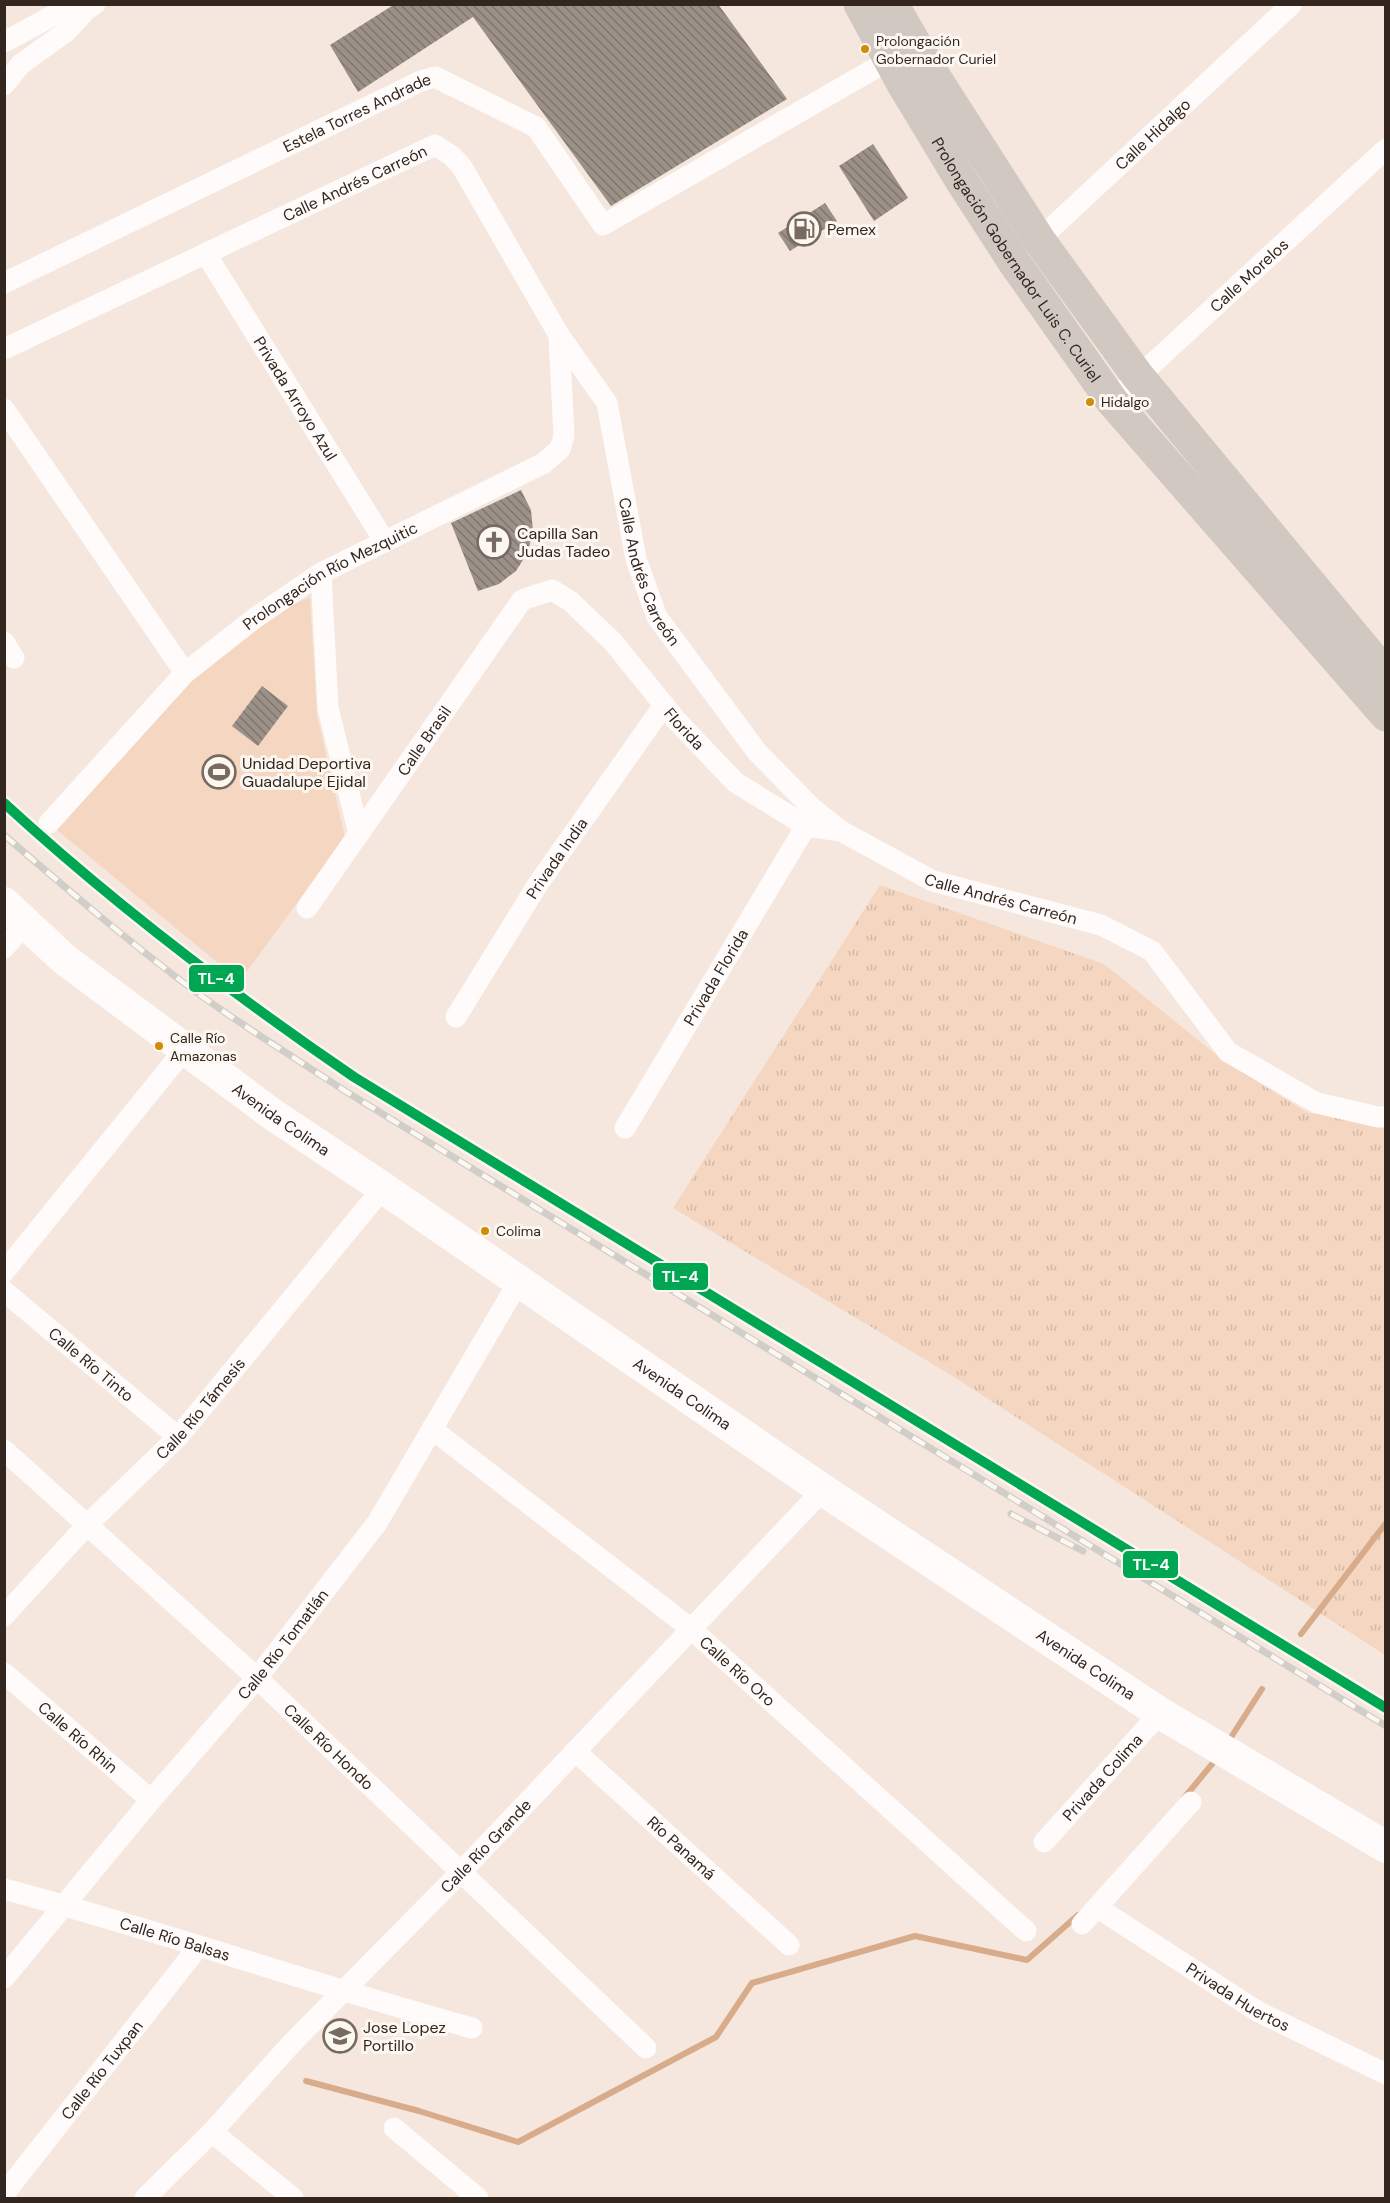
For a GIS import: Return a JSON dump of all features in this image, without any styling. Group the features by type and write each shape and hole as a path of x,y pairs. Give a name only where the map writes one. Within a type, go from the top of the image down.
{"main road":[{"name":"Prolongación Gobernador Luis C. Curiel","path":"860,4 903,53 1137,375 1386,675"},
{"name":"Prolongación Gobernador Luis C. Curiel","path":"892,4 903,53 903,84 1014,262 1112,401 1386,715"}],"street":[{"name":"Calle Hidalgo","path":"1014,262 1292,4"},
{"path":"4,42 56,14 90,7"},
{"path":"4,85 21,64 67,31 90,7"},
{"name":"Estela Torres Andrade","path":"4,283 337,121 435,76 536,127 603,225 903,53"},
{"name":"Calle Andrés Carreón","path":"4,349 435,145 452,156 462,167 559,335 607,403 636,559 657,617 757,752 812,808 842,831 933,881 1101,925 1152,951 1228,1052 1317,1103 1386,1117"},
{"name":"Calle Morelos","path":"1112,401 1137,375 1386,149"},
{"name":"Privada Arroyo Azul","path":"206,254 385,542"},
{"name":"Prolongación Río Mezquitic","path":"49,823 185,673 255,618 321,573 544,463 560,449 564,436 559,335"},
{"path":"4,409 185,673"},
{"path":"321,573 328,708 359,834"},
{"name":"Florida","path":"552,590 570,601 613,642 664,705 735,782 806,826 842,831"},
{"name":"Calle Brasil","path":"307,908 522,600 552,590"},
{"name":"Privada India","path":"456,1017 538,884 664,705"},
{"name":"Privada Florida","path":"625,1128 806,826"},
{"path":"4,948 15,913"},
{"name":"Avenida Colima","path":"15,913 63,959 272,1114 824,1490 1160,1713 1386,1847"},
{"path":"4,1272 185,1049"},
{"name":"Calle Río Támesis","path":"4,1616 87,1525 178,1437 383,1188"},
{"name":"Calle Río Tomatlán","path":"4,1978 67,1905 151,1800 257,1678 377,1523 519,1281"},
{"name":"Calle Río Tinto","path":"4,1292 178,1437"},
{"name":"Calle Río Oro","path":"432,1430 690,1628 1026,1931"},
{"name":"Calle Río Hondo","path":"4,1450 257,1678 646,2048"},
{"name":"Calle Río Grande","path":"145,2199 212,2132 292,2043 461,1872 690,1628 824,1490"},
{"name":"Calle Río Rhin","path":"4,1673 151,1800"},
{"name":"Privada Colima","path":"1044,1842 1160,1713"},
{"name":"Río Panamá","path":"575,1750 789,1945"},
{"path":"1082,1924 1191,1802"},
{"name":"Calle Río Balsas","path":"4,1889 67,1905 344,1992 472,2028"},
{"name":"Privada Huertos","path":"1098,1908 1257,2011 1386,2074"},
{"name":"Calle Río Tuxpan","path":"4,2194 199,1946"},
{"path":"394,2128 478,2199"},
{"path":"212,2132 293,2199"}],"green space":[{"name":"Unidad Deportiva Guadalupe Ejidal","path":"310,597 317,715 345,837 240,981 57,830 187,682 265,617"},
{"path":"880,885 1104,964 1224,1061 1308,1113 1385,1121 1385,1655 951,1375 673,1208"}],"building":[{"path":"395,4 718,4 787,99 611,206 473,17 358,92 330,45"},
{"path":"873,144 908,198 874,221 839,166"},
{"name":"Pemex","path":"825,203 837,221 790,251 778,233"},
{"name":"Capilla San Judas Tadeo","path":"521,490 531,510 533,531 528,552 516,571 499,584 478,591 451,523"},
{"path":"262,686 288,706 258,746 232,726"}],"waterway":[{"path":"1301,1634 1386,1523"},
{"path":"1228,1742 1262,1689"},
{"path":"1184,1798 1217,1758"},
{"path":"306,2081 419,2111 518,2142 716,2037 752,1983 915,1936 1027,1960 1078,1915"}],"railway":[{"path":"4,835 123,935 196,992 345,1091 1386,1726"},
{"path":"1011,1514 1083,1551"}],"transit line":[{"name":"TL-4","path":"4,803 88,877 174,946 263,1013 354,1077 1386,1708"}],"place":[{"name":"Prolongación Gobernador Curiel","path":"865,49"},
{"name":"Pemex","path":"804,229"},
{"name":"Hidalgo","path":"1090,402"},
{"name":"Capilla San Judas Tadeo","path":"494,542"},
{"name":"Unidad Deportiva Guadalupe Ejidal","path":"219,772"},
{"name":"Calle Río Amazonas","path":"159,1046"},
{"name":"Colima","path":"485,1231"},
{"name":"Jose Lopez Portillo","path":"340,2036"}]}
